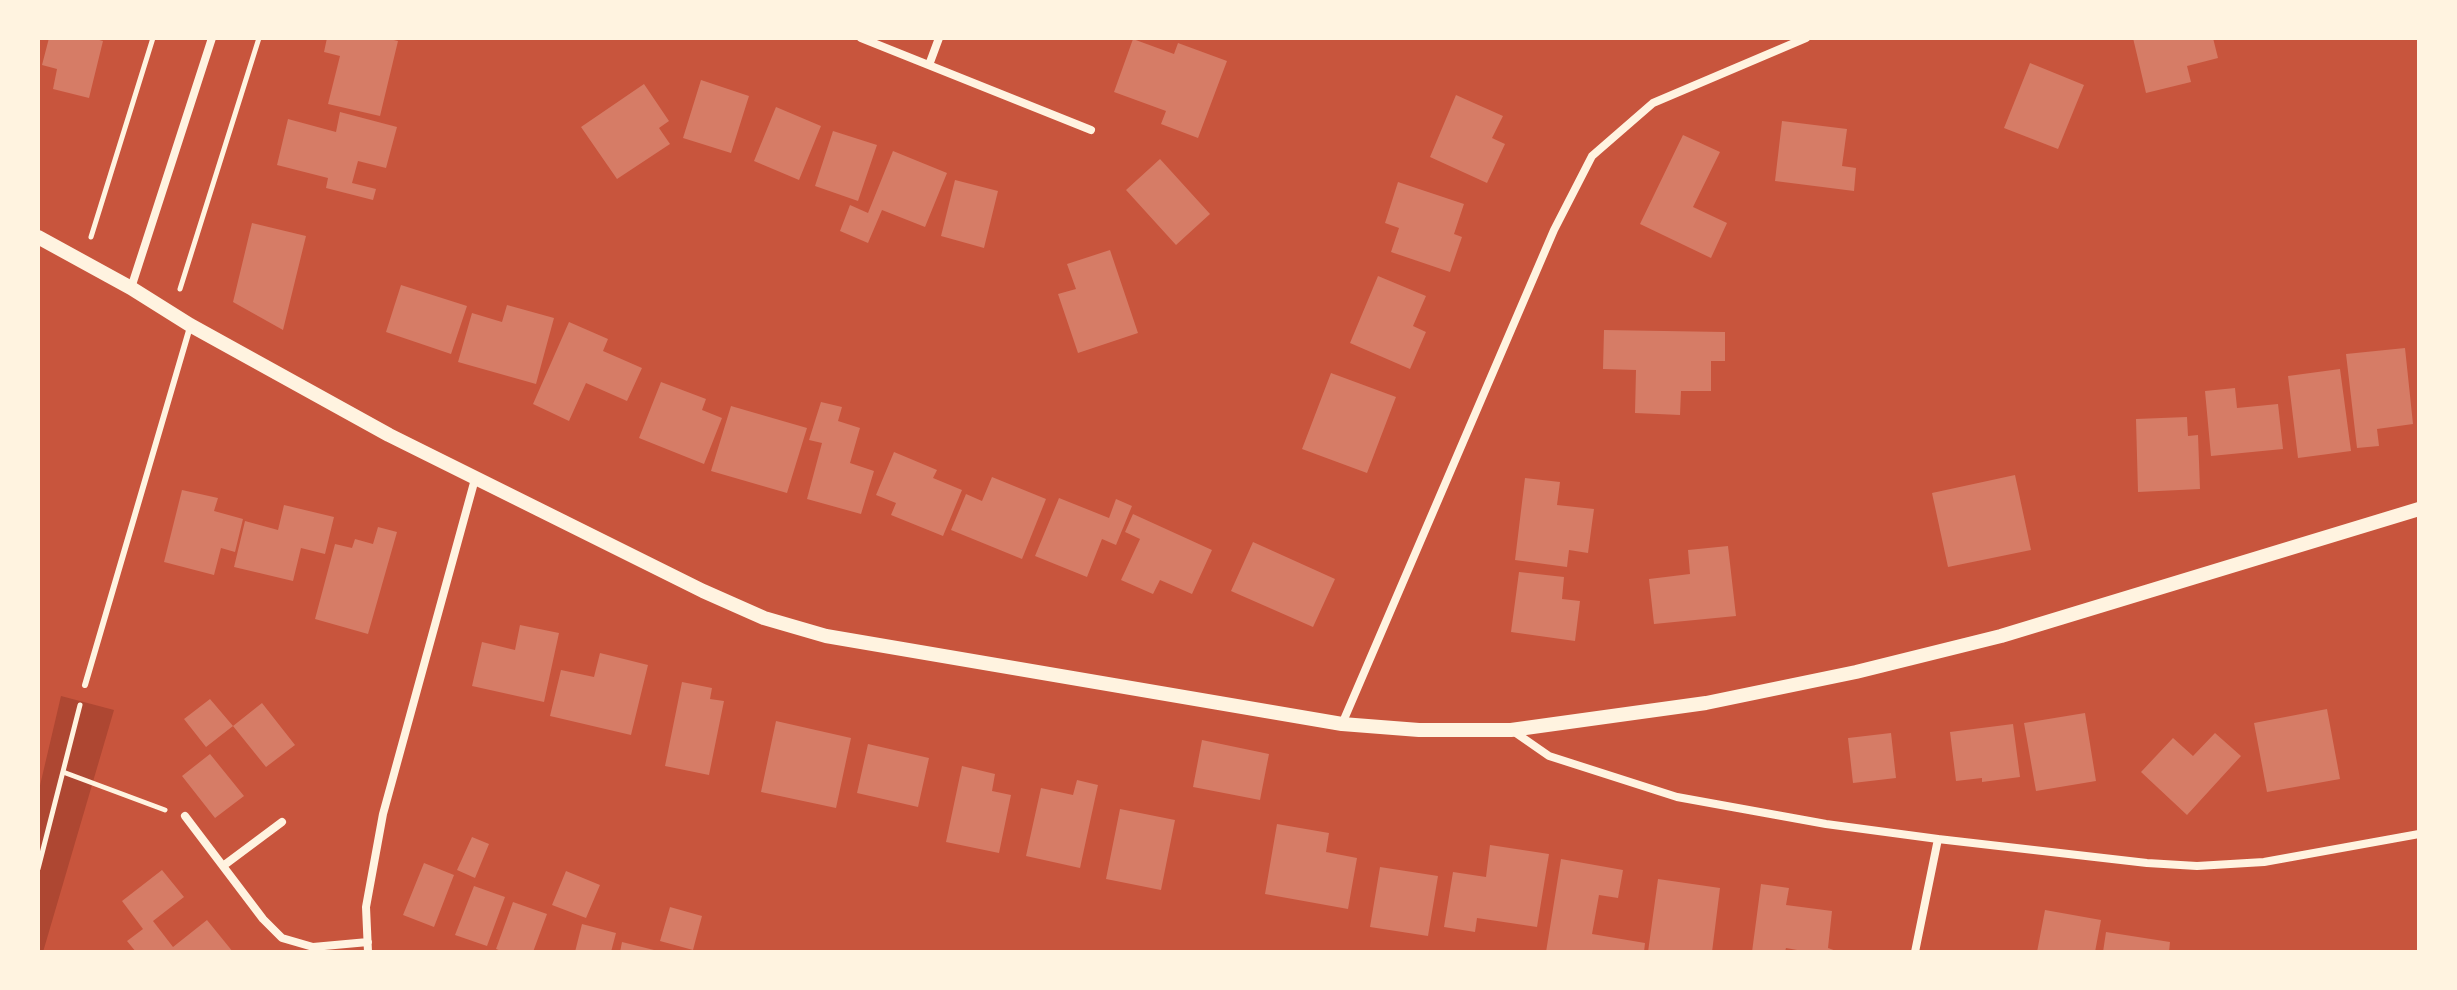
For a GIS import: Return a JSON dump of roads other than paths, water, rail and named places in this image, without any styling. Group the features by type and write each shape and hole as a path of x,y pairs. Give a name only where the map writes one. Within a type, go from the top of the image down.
{"street":[{"path":"131,288 212,38"},
{"path":"861,38 1091,130"},
{"path":"929,65 939,38"},
{"path":"1342,724 1554,230 1592,156 1653,103 1806,38"},
{"path":"38,237 389,435 703,591 764,618 826,636 1342,724 1419,730 1511,730 1706,703 1856,672 2001,636 2419,509"},
{"path":"185,816 263,919 282,938 313,947 368,947 366,907 383,814 475,479"},
{"path":"1511,730 1549,756 1677,797 1826,824 2147,863 2197,866 2264,862 2419,834"},
{"path":"223,866 282,822"},
{"path":"1915,952 1938,839"}],"lane":[{"path":"85,685 190,325"}]}
